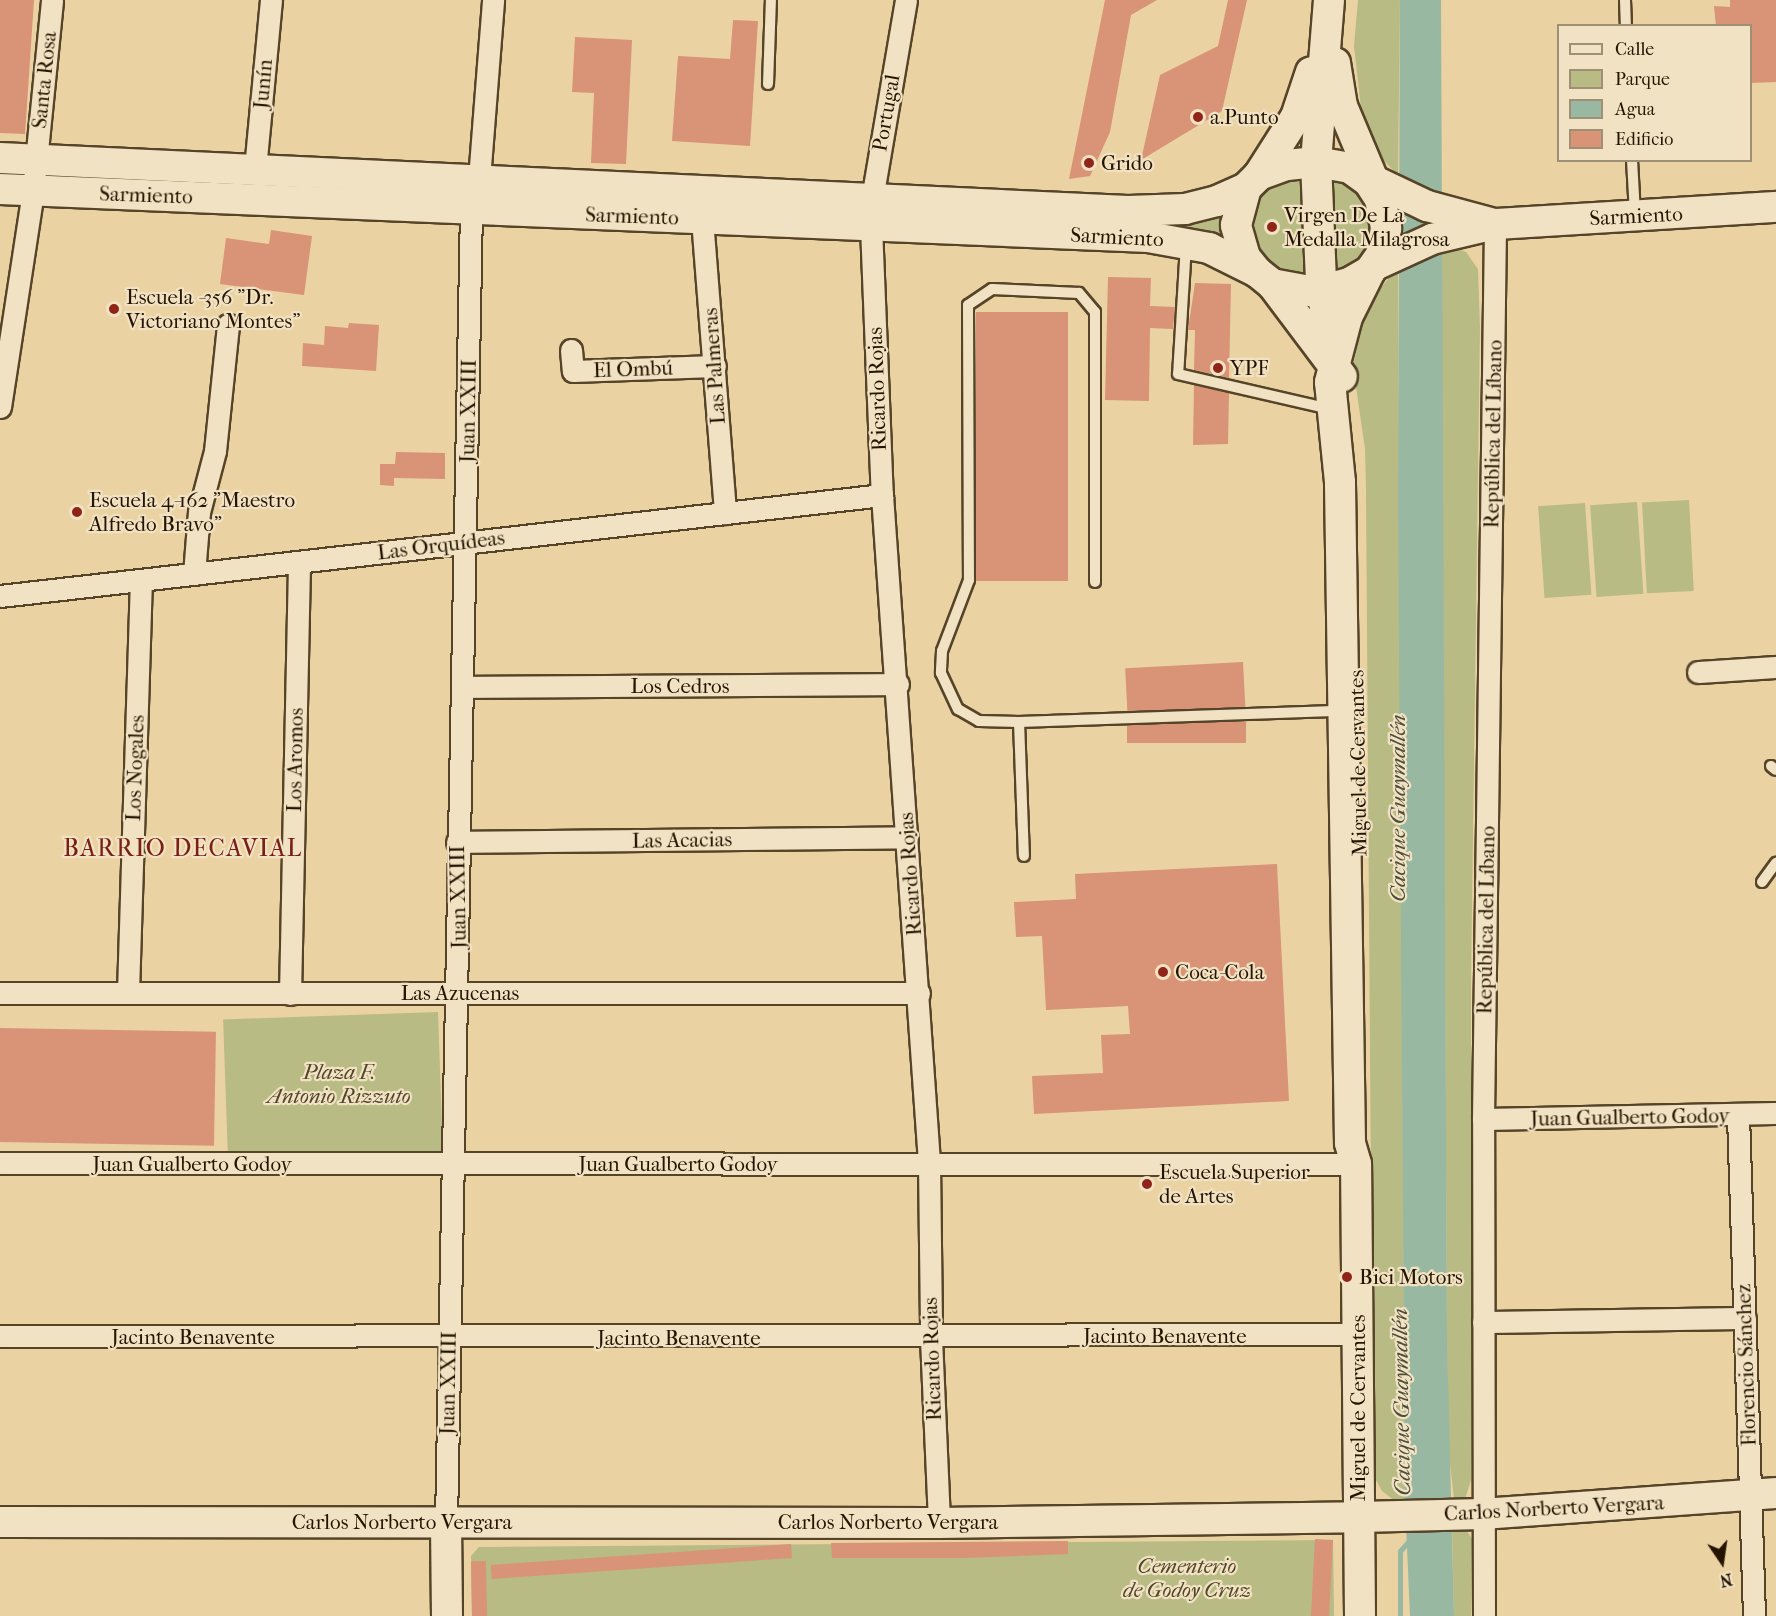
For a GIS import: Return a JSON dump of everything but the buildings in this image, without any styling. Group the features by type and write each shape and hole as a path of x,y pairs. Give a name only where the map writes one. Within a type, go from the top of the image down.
{"main road":[{"name":"Miguel de Cervantes","path":"1329,0 1316,162 1322,291 1333,365"},
{"name":"Miguel de Cervantes","path":"1328,31 1318,41 1296,117 1252,182 1237,214 1238,236 1245,257 1343,379 1354,455 1363,1143 1356,1164"},
{"name":"Miguel de Cervantes","path":"1328,31 1333,44 1342,106 1378,183 1386,237 1381,264 1347,317 1330,382 1340,482 1350,1143 1356,1164 1360,1616"},
{"name":"Sarmiento","path":"0,158 479,179 1148,237 1186,242 1228,256 1264,278"},
{"name":"Sarmiento","path":"0,189 702,219 871,212 1172,211 1217,201 1287,165 1316,162 1344,166 1378,183 1441,223 1495,224 1776,207"},
{"name":"Sarmiento","path":"1322,291 1349,283 1441,223"},
{"path":"1264,278 1322,291"},
{"name":"Carlos Norberto Vergara","path":"0,1522 939,1523 1359,1517 1484,1514 1763,1494"},
{"name":"Juan XXIII","path":"446,1522 447,1616"}],"street":[{"name":"Santa Rosa","path":"0,407 33,191 52,0"},
{"name":"Junín","path":"255,169 271,0"},
{"name":"Juan XXIII","path":"446,1522 459,992 457,842 466,543 471,209 479,179 493,0"},
{"name":"Portugal","path":"871,212 906,0"},
{"name":"Ricardo Rojas","path":"871,212 882,495 898,684 906,837 919,993 929,1162 931,1338 939,1523"},
{"name":"Las Palmeras","path":"702,219 725,513"},
{"name":"República del Líbano","path":"1484,1616 1483,1119 1495,224"},
{"path":"194,574 199,512 215,451 228,325"},
{"name":"El Ombú","path":"571,350 573,371 715,366"},
{"name":"Las Orquídeas","path":"0,596 882,495"},
{"name":"Los Aromos","path":"290,994 299,562"},
{"name":"Los Nogales","path":"128,992 141,580"},
{"path":"1698,672 1776,667"},
{"name":"Los Cedros","path":"462,687 898,684"},
{"name":"Las Acacias","path":"457,842 906,837"},
{"name":"Las Azucenas","path":"0,993 919,993"},
{"name":"Juan Gualberto Godoy","path":"1483,1119 1776,1113"},
{"name":"Florencio Sánchez","path":"1738,1115 1745,1318 1763,1494 1754,1616"},
{"name":"Juan Gualberto Godoy","path":"0,1163 1356,1164"},
{"path":"1483,1323 1745,1318"},
{"name":"Jacinto Benavente","path":"0,1336 931,1338 1358,1334"}],"lane":[{"path":"768,84 771,0"},
{"path":"1625,0 1626,24"},
{"path":"1632,162 1635,216"},
{"path":"1186,242 1178,374 1333,409"},
{"path":"1095,582 1095,312 1079,293 992,289 968,305 969,580 942,651 941,673 958,708 980,721 1019,722 1344,711"},
{"path":"1019,722 1024,856"},
{"path":"1762,882 1776,863"}],"green space":[{"path":"1358,0 1400,0 1398,175 1381,158 1361,108 1354,46"},
{"path":"1304,172 1311,281 1266,269 1245,223 1265,185"},
{"path":"1328,175 1345,181 1366,199 1375,219 1365,258 1331,279"},
{"path":"1221,210 1221,235 1166,223"},
{"path":"1449,245 1466,252 1478,269 1480,328 1471,982 1471,1480 1465,1499 1454,1499 1448,1446 1441,246"},
{"path":"1398,267 1405,1501 1395,1501 1382,1491 1373,1475 1366,489 1365,449 1353,366 1362,324 1379,290"},
{"path":"1689,500 1694,591 1647,593 1642,502"},
{"path":"1637,502 1643,594 1597,597 1590,505"},
{"path":"1585,503 1591,595 1545,598 1538,506"},
{"name":"Plaza F. Antonio Rizzuto","path":"438,1012 443,1151 228,1158 223,1020"},
{"path":"1452,1526 1465,1528 1472,1539 1471,1616 1454,1616"},
{"name":"Cementerio de Godoy Cruz","path":"1333,1540 1334,1616 472,1616 471,1556 479,1547"}],"water":[{"path":"1400,0 1441,0 1447,1339 1454,1616 1410,1616 1405,1501 1398,503"}],"waterway":[{"path":"1400,1616 1400,1551 1412,1537"}],"place":[{"name":"a.Punto","path":"1198,117"},
{"name":"Grido","path":"1089,163"},
{"name":"Virgen De La Medalla Milagrosa","path":"1272,227"},
{"name":"Escuela -356 \"Dr. Victoriano Montes\"","path":"114,309"},
{"name":"YPF","path":"1218,368"},
{"name":"Escuela 4-162 \"Maestro Alfredo Bravo\"","path":"77,512"},
{"name":"Coca-Cola","path":"1163,972"},
{"name":"Escuela Superior de Artes","path":"1147,1184"},
{"name":"Bici Motors","path":"1347,1277"}],"district":[{"name":"BARRIO DECAVIAL","path":"183,849"}],"water label":[{"name":"Cacique Guaymallén","path":"1399,808"},
{"name":"Cacique Guaymallén","path":"1402,1402"}]}
